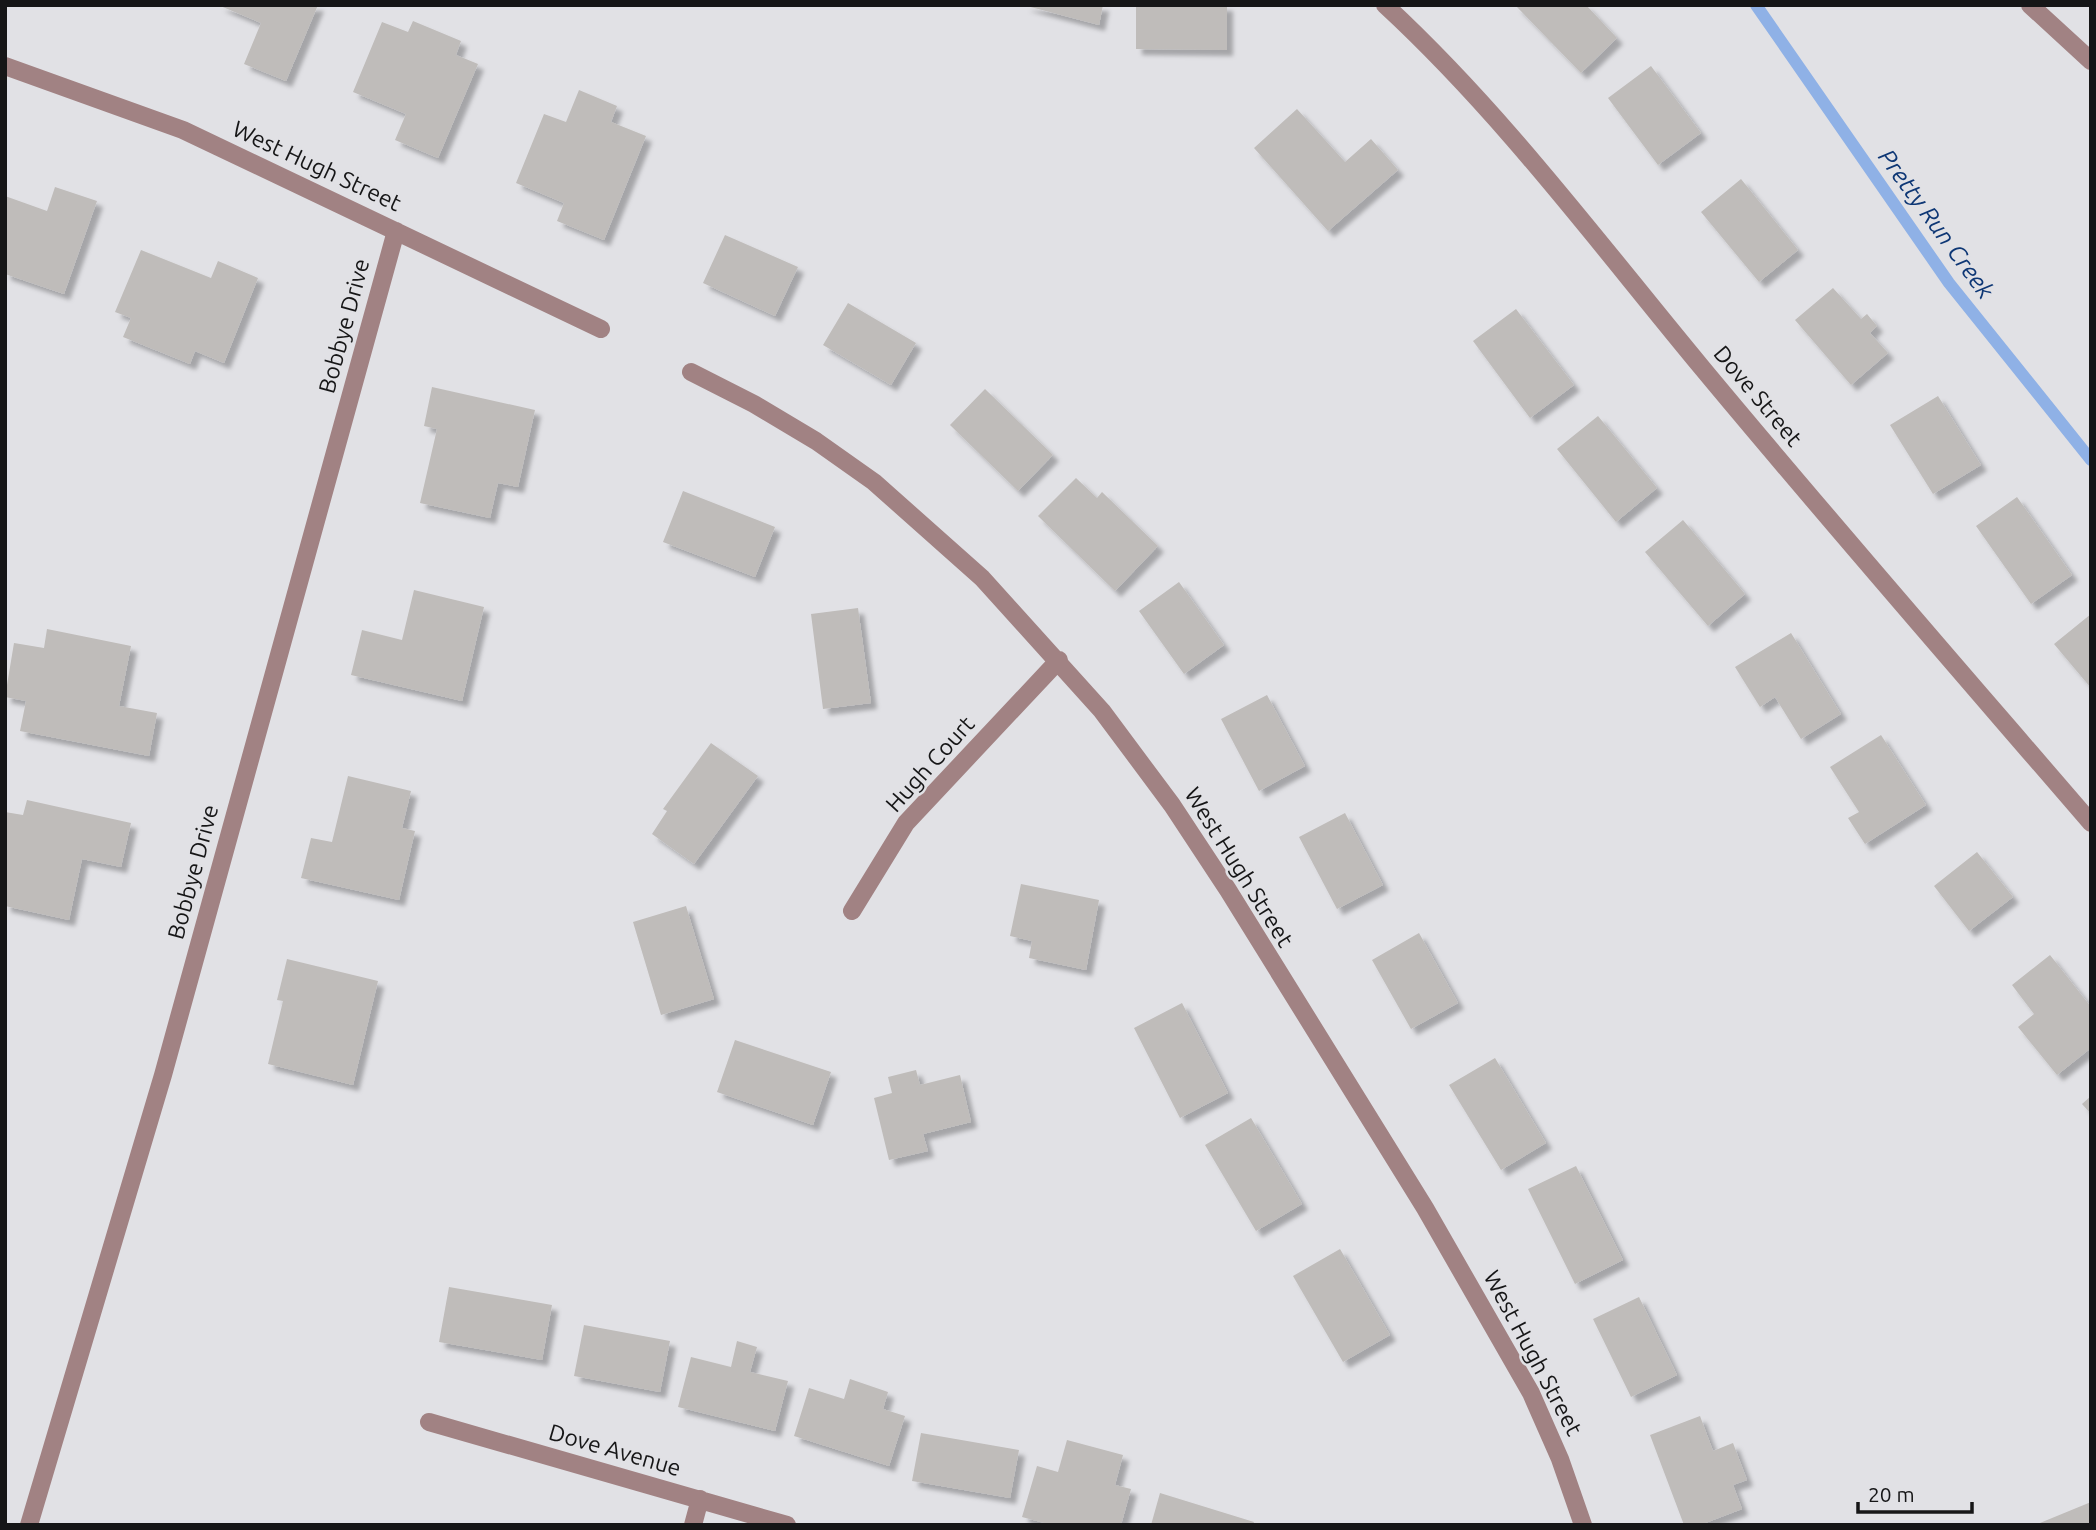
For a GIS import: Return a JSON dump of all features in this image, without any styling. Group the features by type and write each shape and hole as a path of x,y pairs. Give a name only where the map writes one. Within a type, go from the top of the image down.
{"street":[{"name":"Dove Street","path":"1385,5 1430,47 1479,99 1717,386 2091,823"},
{"path":"2030,5 2091,61"},
{"name":"West Hugh Street","path":"5,66 183,130 601,329"},
{"name":"Bobbye Drive","path":"29,1525 166,1062 396,231"},
{"name":"West Hugh Street","path":"691,372 754,404 816,441 874,482 982,578 1059,660 1102,711 1172,805 1424,1209 1525,1382 1560,1459 1583,1525"},
{"name":"Hugh Court","path":"852,911 906,823 1059,660"},
{"name":"Dove Avenue","path":"429,1422 787,1525"},
{"path":"693,1525 700,1499"}],"building":[{"path":"218,5 318,5 286,81 244,64 261,23"},
{"path":"1023,5 1103,5 1099,25"},
{"path":"1136,5 1227,5 1227,50 1136,49"},
{"path":"1515,5 1586,5 1617,38 1581,73"},
{"path":"413,21 461,41 456,55 478,64 438,158 395,140 406,114 353,92 382,22 408,32"},
{"path":"1651,66 1701,133 1658,165 1608,98"},
{"path":"579,90 617,106 611,122 646,136 604,240 557,221 564,203 516,183 544,114 566,122"},
{"path":"1297,109 1345,162 1371,139 1398,170 1328,231 1254,148"},
{"path":"1741,179 1798,250 1759,282 1701,212"},
{"path":"55,187 97,201 64,294 5,274 5,196 47,211"},
{"path":"725,235 798,267 775,316 703,283"},
{"path":"141,250 211,278 218,261 258,278 224,363 195,351 190,364 123,337 131,318 115,312"},
{"path":"1833,288 1861,319 1867,314 1877,326 1870,333 1888,353 1851,385 1795,320"},
{"path":"848,303 916,343 891,385 823,345"},
{"path":"1516,309 1574,385 1530,418 1473,341"},
{"path":"432,387 535,410 518,487 498,483 490,518 420,503 437,429 424,426"},
{"path":"985,389 1053,455 1018,491 950,425"},
{"path":"1938,396 1981,465 1933,494 1890,425"},
{"path":"1598,416 1657,488 1616,522 1557,449"},
{"path":"1076,478 1097,498 1102,492 1158,546 1115,591 1038,516"},
{"path":"683,491 775,527 755,577 663,542"},
{"path":"2017,497 2072,575 2031,604 1976,526"},
{"path":"1683,520 1745,594 1708,626 1645,552"},
{"path":"1179,582 1224,645 1184,674 1139,611"},
{"path":"414,590 484,607 462,701 351,675 362,630 402,640"},
{"path":"858,608 871,703 823,709 811,614"},
{"path":"2091,614 2091,688 2054,644"},
{"path":"47,629 131,646 119,706 157,713 149,756 20,731 26,701 5,697 14,643 44,648"},
{"path":"1791,633 1841,714 1801,739 1775,697 1760,707 1735,667"},
{"path":"1267,695 1305,766 1259,791 1221,719"},
{"path":"1881,735 1926,805 1865,844 1848,818 1859,812 1830,767"},
{"path":"711,743 758,776 694,864 652,834 667,811 663,809"},
{"path":"348,776 411,791 402,828 415,831 399,900 301,878 311,838 332,842"},
{"path":"27,800 131,823 121,867 82,859 69,920 5,906 5,812 23,815"},
{"path":"1345,813 1383,885 1337,909 1299,837"},
{"path":"1977,852 2013,897 1969,931 1934,886"},
{"path":"1021,884 1099,900 1086,970 1029,958 1032,941 1010,936"},
{"path":"686,906 714,999 661,1015 633,922"},
{"path":"1419,933 1458,1003 1411,1029 1372,960"},
{"path":"2050,955 2091,1007 2091,1048 2057,1075 2018,1027 2034,1014 2012,985"},
{"path":"287,959 378,981 353,1085 268,1064 283,1001 277,1000"},
{"path":"1182,1003 1228,1093 1180,1118 1134,1028"},
{"path":"735,1040 831,1072 813,1125 717,1092"},
{"path":"1495,1058 1546,1143 1501,1170 1449,1085"},
{"path":"916,1070 920,1085 960,1075 971,1122 923,1134 928,1151 889,1160 874,1098 892,1093 888,1077"},
{"path":"2091,1096 2091,1114 2082,1104"},
{"path":"1251,1118 1302,1204 1256,1231 1205,1145"},
{"path":"1576,1166 1623,1260 1575,1284 1528,1189"},
{"path":"1340,1249 1390,1335 1343,1362 1293,1276"},
{"path":"449,1287 552,1305 542,1360 439,1342"},
{"path":"1639,1297 1677,1375 1631,1397 1593,1319"},
{"path":"584,1325 670,1341 660,1392 574,1376"},
{"path":"737,1341 757,1347 750,1372 788,1381 775,1431 678,1407 691,1357 731,1367"},
{"path":"850,1379 888,1392 883,1409 905,1416 889,1466 794,1436 809,1388 844,1399"},
{"path":"1700,1416 1713,1451 1733,1443 1747,1480 1733,1485 1742,1509 1700,1525 1684,1525 1650,1435"},
{"path":"921,1433 1019,1450 1010,1498 912,1481"},
{"path":"1067,1440 1123,1455 1115,1485 1131,1489 1121,1525 1052,1525 1022,1517 1037,1466 1058,1472"},
{"path":"1160,1493 1254,1522 1253,1525 1151,1525"},
{"path":"2091,1502 2091,1525 2035,1525"}],"waterway":[{"name":"Pretty Run Creek","path":"1756,5 1949,283 2091,460"}]}
